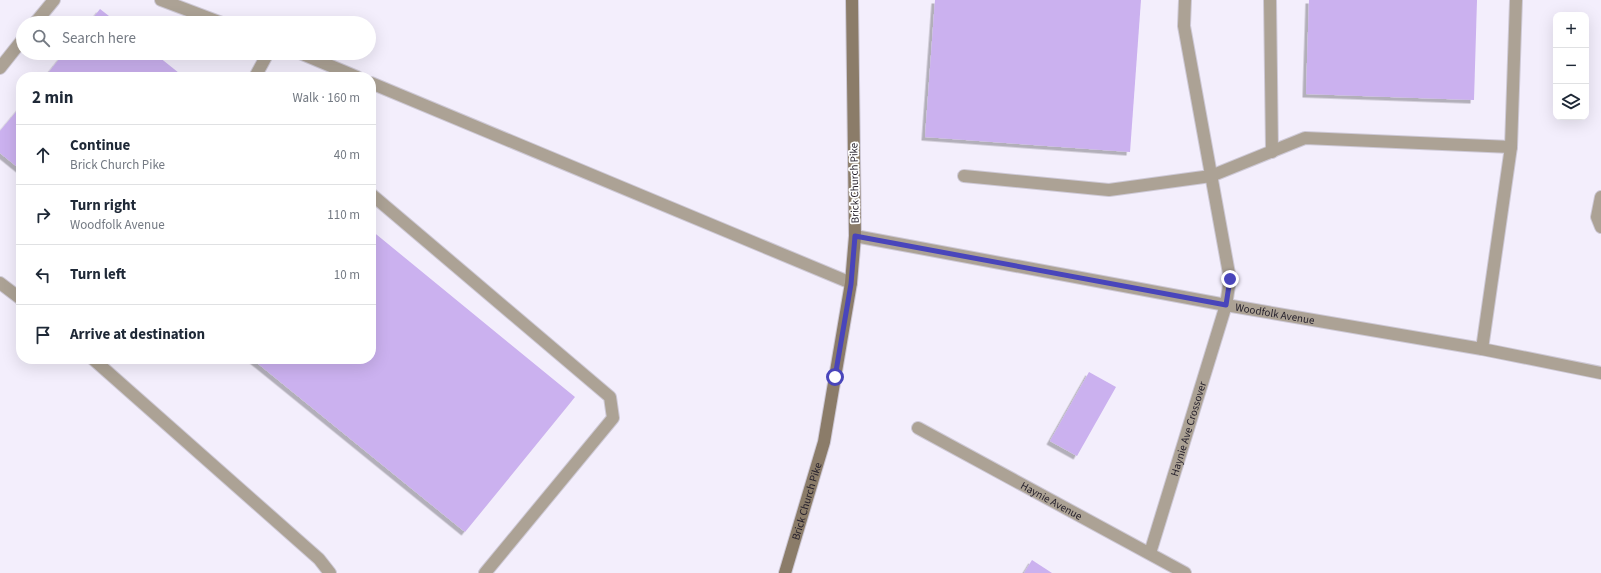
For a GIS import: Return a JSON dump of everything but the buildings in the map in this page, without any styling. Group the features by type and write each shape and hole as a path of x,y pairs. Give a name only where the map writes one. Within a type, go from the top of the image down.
{"main road":[{"name":"Brick Church Pike","path":"785,573 824,442 851,284 855,236 852,0"}],"street":[{"path":"41,16 54,0"},
{"path":"161,0 203,16"},
{"name":"Haynie Ave Crossover","path":"1150,553 1226,305 1230,279 1184,26 1185,0"},
{"path":"1270,0 1272,152"},
{"path":"1482,349 1512,147 1516,0"},
{"path":"0,68 16,48"},
{"path":"258,72 264,60"},
{"path":"317,60 345,72"},
{"path":"376,85 851,284"},
{"path":"964,176 1109,190 1211,176 1304,138 1512,147"},
{"path":"1601,197 1597,217 1601,227"},
{"path":"376,198 610,397 613,418 485,573"},
{"name":"Woodfolk Avenue","path":"855,236 1226,305 1482,349 1601,373"},
{"path":"0,283 16,295"},
{"path":"99,364 319,559 330,573"},
{"name":"Haynie Avenue","path":"918,428 1185,573"}],"route":[{"path":"835,377 851,284 855,236 1226,305 1230,279"}]}
